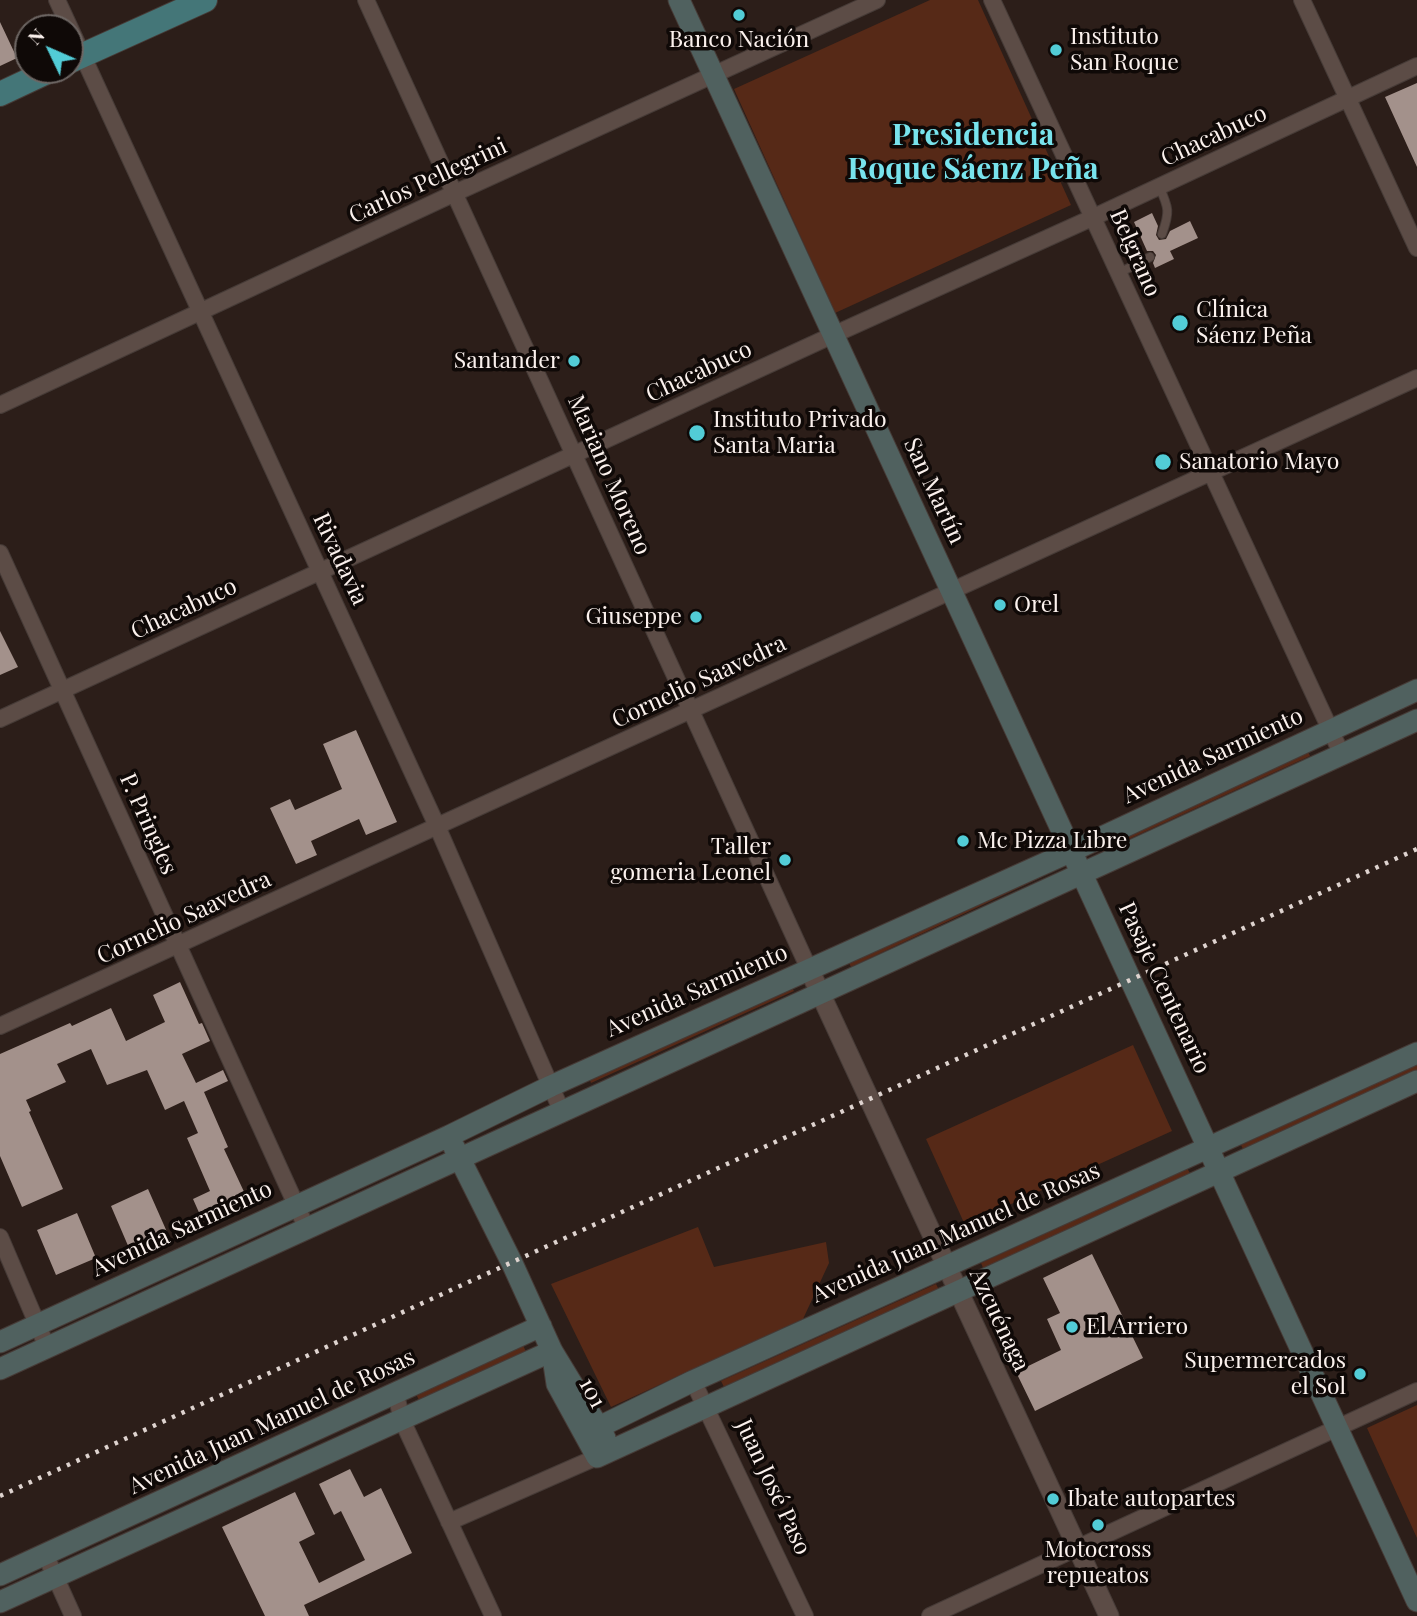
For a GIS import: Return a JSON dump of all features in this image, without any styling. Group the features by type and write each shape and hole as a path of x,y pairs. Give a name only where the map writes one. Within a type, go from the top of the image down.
{"main road":[{"path":"84,55 205,0"},
{"name":"San Martín","path":"679,0 1072,851"},
{"path":"0,94 21,84"},
{"name":"Avenida Sarmiento","path":"0,1342 449,1136 551,1086 1072,851 1417,690"},
{"path":"0,1369 1417,720"},
{"name":"Pasaje Centenario","path":"1072,851 1417,1601"},
{"name":"Avenida Juan Manuel de Rosas","path":"600,1427 693,1381 1417,1053"},
{"path":"449,1136 552,1351 600,1427 604,1454 1417,1081"},
{"name":"Avenida Juan Manuel de Rosas","path":"0,1575 541,1326"},
{"path":"0,1602 552,1351"},
{"name":"101","path":"552,1351 556,1384 604,1454"}],"street":[{"name":"Mariano Moreno","path":"366,0 809,970"},
{"name":"Carlos Pellegrini","path":"0,405 877,0"},
{"name":"Belgrano","path":"992,0 1342,755"},
{"path":"1303,0 1417,248"},
{"name":"Chacabuco","path":"0,719 1417,66"},
{"name":"Rivadavia","path":"84,75 200,313 320,570 562,1112"},
{"name":"Cornelio Saavedra","path":"0,1026 1417,378"},
{"name":"P. Pringles","path":"0,553 298,1204 307,1229"},
{"name":"Azcuénaga","path":"809,970 1109,1616"},
{"path":"0,1237 47,1347"},
{"name":"Juan José Paso","path":"693,1381 804,1616"},
{"path":"930,1616 1417,1391"},
{"path":"396,1395 402,1420 493,1616"},
{"path":"449,1522 604,1454"},
{"path":"45,1554 74,1616"}],"lane":[{"path":"1159,187 1169,215 1162,234"},
{"path":"1119,273 1150,257"}],"shaded area":[{"path":"930,0 978,0 1071,205 835,313 734,89"},
{"path":"1307,749 1310,756 1103,851 1100,843"},
{"path":"1039,871 1042,877 851,967 848,961"},
{"path":"791,986 794,991 591,1083 589,1078"},
{"path":"1133,1045 1172,1131 965,1225 926,1139"},
{"path":"1417,1064 1417,1073 1245,1153 1241,1145"},
{"path":"1187,1168 1191,1175 984,1270 981,1263"},
{"path":"698,1227 714,1267 826,1242 829,1263 803,1319 611,1407 551,1284"},
{"path":"936,1284 940,1292 725,1389 721,1381"},
{"path":"523,1345 526,1352 419,1400 416,1394"},
{"path":"1417,1405 1417,1538 1367,1428"}],"building":[{"path":"0,22 14,52 14,59 0,66"},
{"path":"1417,83 1417,167 1385,97"},
{"path":"1152,213 1158,226 1156,235 1159,240 1166,239 1170,231 1190,221 1198,238 1170,251 1174,259 1155,268 1153,263 1156,255 1153,251 1147,251 1134,222"},
{"path":"0,631 18,667 0,675"},
{"path":"356,730 397,822 366,835 359,819 311,841 317,855 296,864 270,808 290,799 295,810 342,789 323,744"},
{"path":"180,982 199,1024 202,1023 210,1041 182,1054 196,1083 223,1070 228,1081 204,1092 228,1147 224,1149 246,1196 201,1217 193,1199 210,1191 187,1138 198,1133 184,1101 165,1110 147,1070 107,1085 91,1049 57,1064 66,1082 26,1100 63,1189 22,1207 0,1156 0,1054 111,1008 126,1041 165,1022 153,995"},
{"path":"148,1189 167,1232 129,1248 111,1206"},
{"path":"77,1213 96,1258 56,1275 37,1230"},
{"path":"1092,1254 1143,1358 1035,1411 1016,1372 1061,1350 1047,1319 1060,1313 1043,1278"},
{"path":"350,1469 364,1497 381,1488 412,1553 304,1605 309,1616 265,1616 222,1527 295,1492 315,1534 299,1542 319,1583 365,1560 341,1511 334,1515 319,1484"}],"railway":[{"path":"0,1496 1417,849"}],"place":[{"name":"Banco Nación","path":"739,15"},
{"name":"Instituto San Roque","path":"1056,50"},
{"name":"Clínica Sáenz Peña","path":"1180,323"},
{"name":"Santander","path":"574,361"},
{"name":"Instituto Privado Santa Maria","path":"697,433"},
{"name":"Sanatorio Mayo","path":"1163,462"},
{"name":"Orel","path":"1000,605"},
{"name":"Giuseppe","path":"696,617"},
{"name":"Mc Pizza Libre","path":"963,841"},
{"name":"Taller gomeria Leonel","path":"785,860"},
{"name":"El Arriero","path":"1072,1327"},
{"name":"Supermercados el Sol","path":"1360,1374"},
{"name":"Ibate autopartes","path":"1053,1499"},
{"name":"Motocross repueatos","path":"1098,1525"}],"district":[{"name":"Presidencia Roque Sáenz Peña","path":"973,153"}]}
